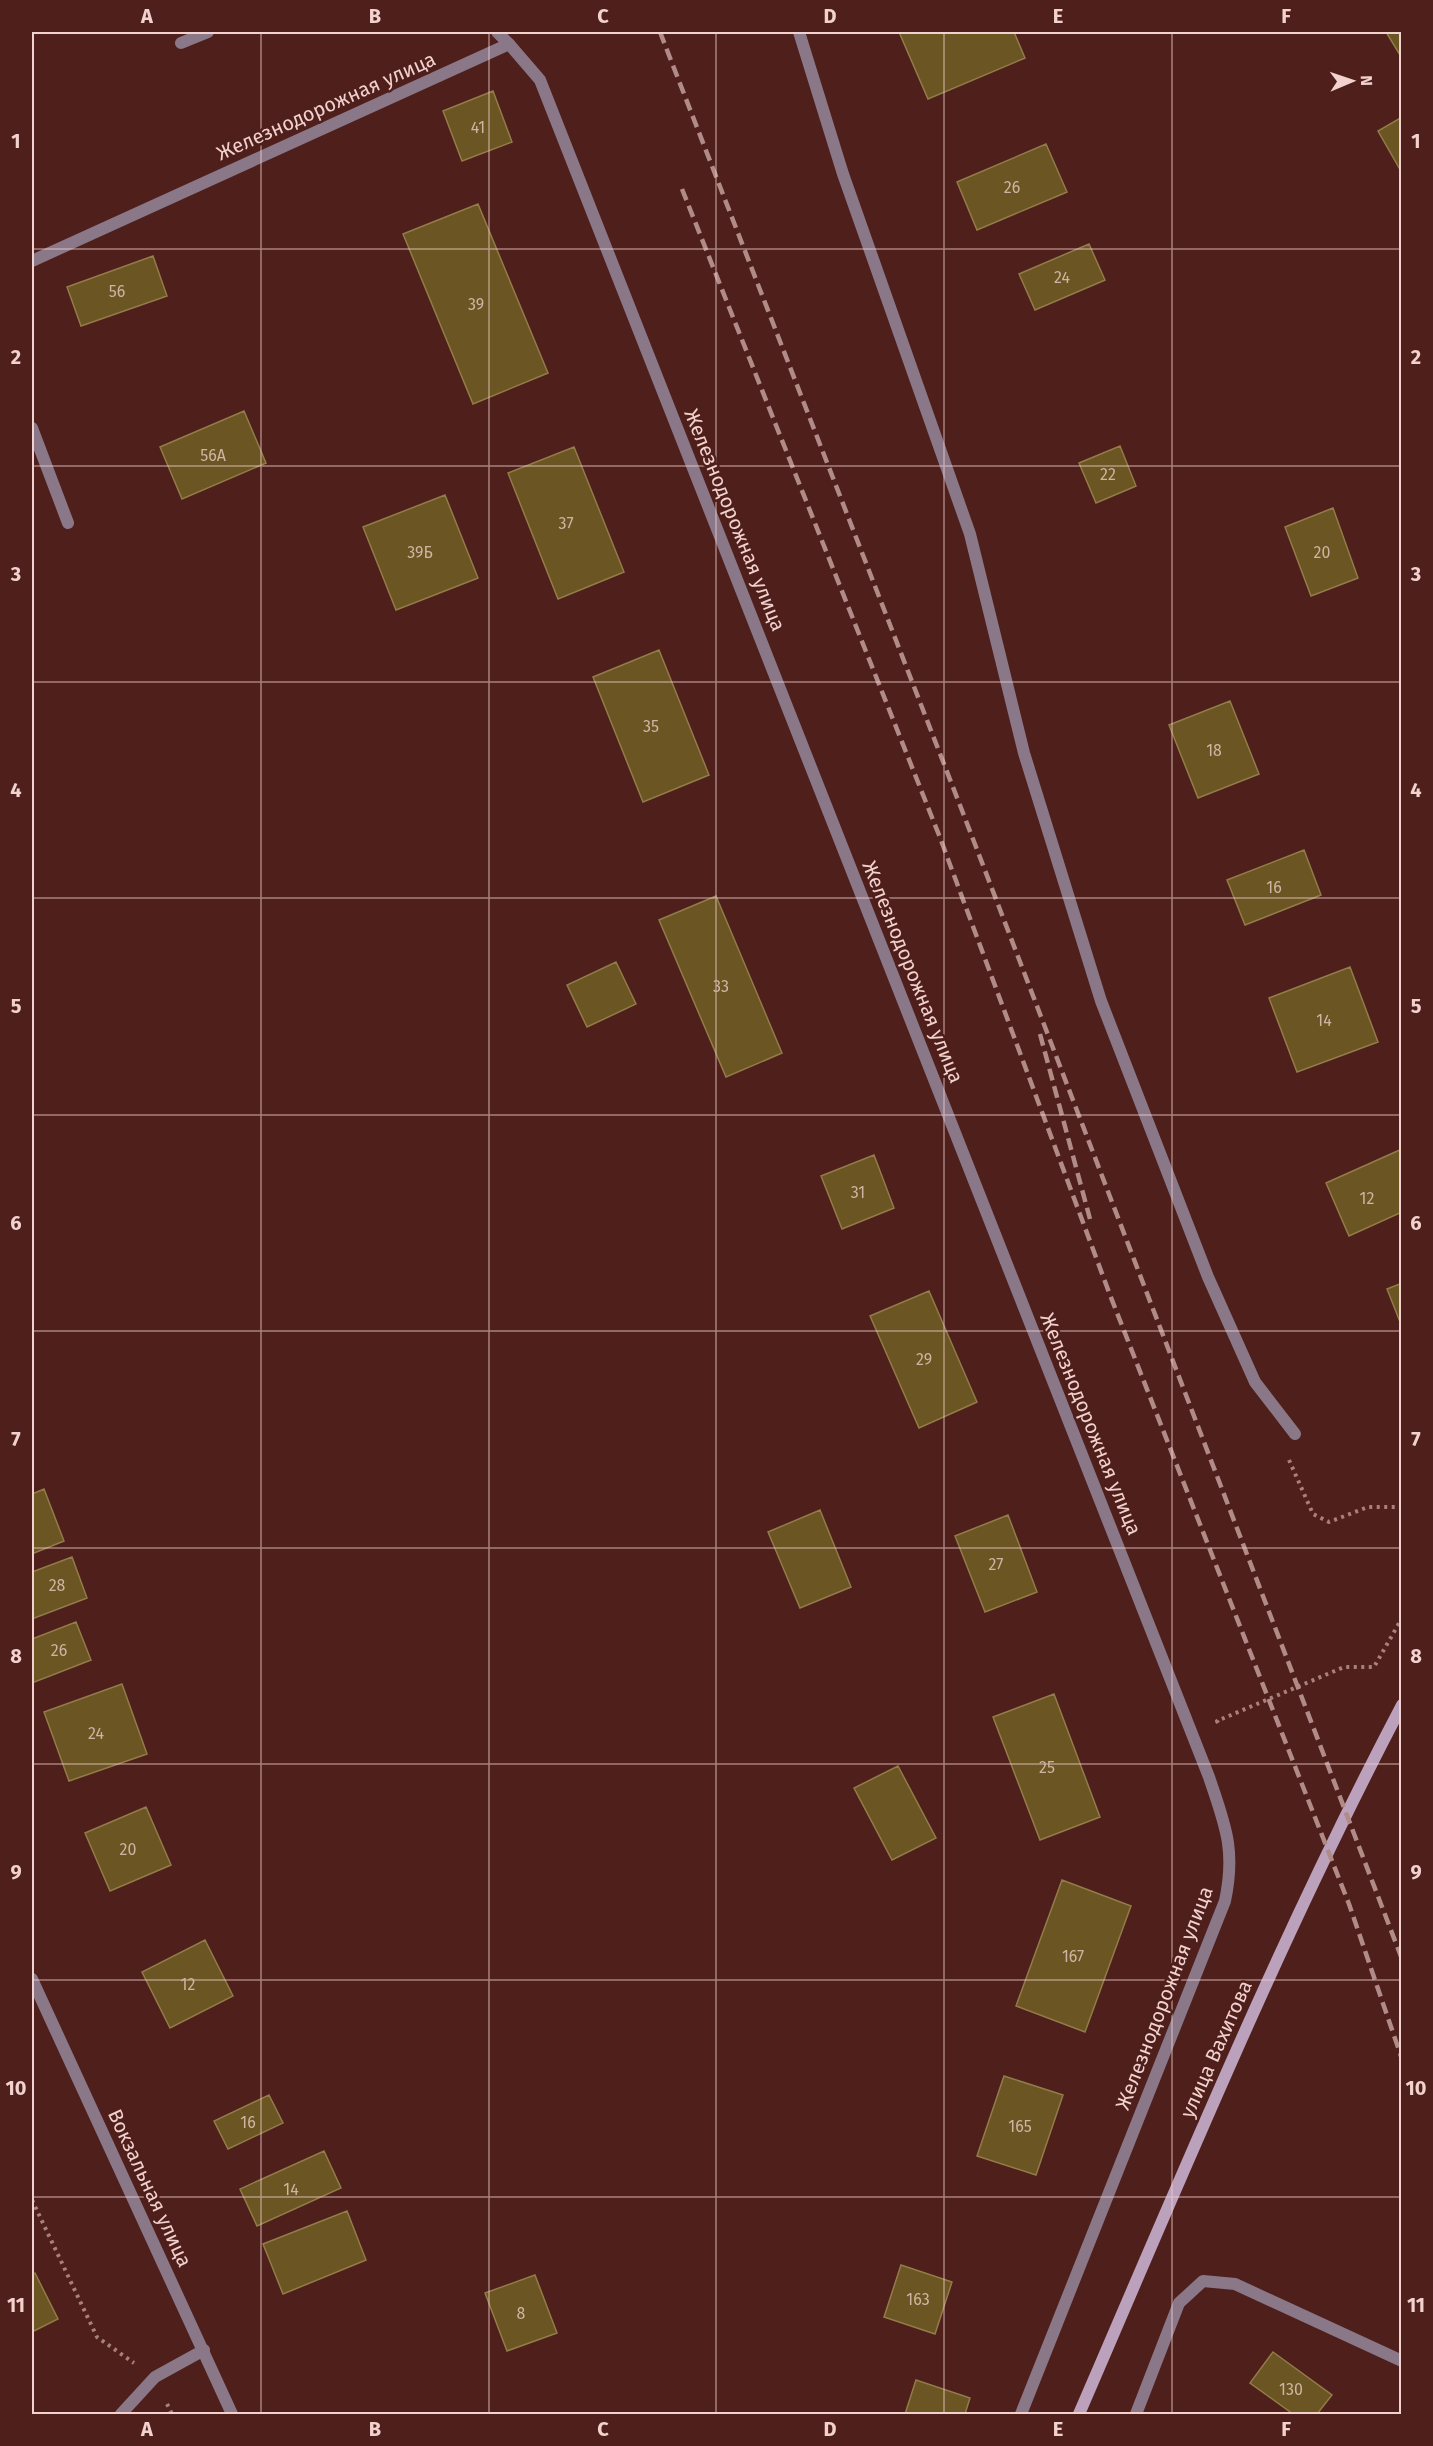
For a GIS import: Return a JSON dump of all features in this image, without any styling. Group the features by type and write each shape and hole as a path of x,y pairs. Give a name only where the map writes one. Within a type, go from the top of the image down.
{"main road":[{"name":"улица Вахитова","path":"1079,2415 1252,2014 1337,1828 1401,1705"}],"street":[{"path":"181,43 208,32"},
{"path":"497,32 509,44"},
{"path":"799,32 843,174 970,534 1024,753 1101,1001 1212,1287 1255,1382 1295,1434"},
{"name":"Железнодорожная улица","path":"32,261 509,44 540,80 1209,1777 1229,1838 1231,1873 1225,1901 1021,2415"},
{"path":"32,428 68,523"},
{"name":"Вокзальная улица","path":"32,1979 232,2415"},
{"path":"1136,2415 1179,2303 1203,2281 1235,2284 1401,2361"},
{"path":"121,2415 155,2377 204,2350"}],"path":[{"path":"1295,1434 1287,1455 1313,1514 1329,1522 1368,1507 1401,1507"},
{"path":"1217,1721 1344,1666 1374,1667 1401,1618"},
{"path":"32,2200 97,2337 155,2377"}],"building":[{"path":"899,32 1014,32 1025,58 928,99"},
{"path":"1386,32 1402,32 1402,54 1400,55"},
{"path":"493,91 512,142 462,161 443,111"},
{"path":"1402,117 1402,173 1378,131"},
{"path":"1046,144 1067,192 977,230 957,182"},
{"path":"478,204 548,373 473,404 403,234"},
{"path":"1089,244 1105,280 1035,310 1019,274"},
{"path":"153,256 167,296 81,326 67,287"},
{"path":"244,411 266,463 182,499 160,447"},
{"path":"1120,446 1136,486 1096,503 1079,463"},
{"path":"574,447 624,572 558,599 508,473"},
{"path":"445,495 478,578 396,610 363,527"},
{"path":"1333,508 1358,578 1311,596 1285,527"},
{"path":"659,650 709,775 643,802 593,677"},
{"path":"1230,701 1259,774 1198,798 1169,725"},
{"path":"1304,850 1321,895 1245,925 1227,880"},
{"path":"716,896 782,1053 726,1077 659,920"},
{"path":"616,962 636,1004 587,1027 567,985"},
{"path":"1350,967 1378,1042 1297,1072 1269,998"},
{"path":"1402,1149 1402,1212 1349,1236 1326,1183"},
{"path":"874,1155 894,1208 842,1229 821,1176"},
{"path":"1402,1283 1402,1327 1387,1289"},
{"path":"929,1291 977,1402 919,1428 870,1316"},
{"path":"44,1489 64,1541 32,1554 32,1494"},
{"path":"820,1510 851,1587 800,1608 768,1532"},
{"path":"1008,1515 1037,1592 985,1612 955,1536"},
{"path":"72,1557 87,1598 32,1619 32,1572"},
{"path":"76,1622 91,1660 32,1683 32,1639"},
{"path":"122,1684 147,1754 69,1781 44,1712"},
{"path":"1054,1694 1100,1817 1040,1840 993,1717"},
{"path":"898,1766 936,1838 892,1860 854,1788"},
{"path":"146,1807 171,1865 110,1891 85,1833"},
{"path":"1062,1880 1131,1906 1085,2032 1016,2006"},
{"path":"205,1940 233,1996 170,2028 142,1972"},
{"path":"1004,2076 1063,2095 1036,2175 977,2156"},
{"path":"269,2095 283,2123 228,2149 214,2121"},
{"path":"324,2151 341,2188 257,2226 240,2189"},
{"path":"347,2211 366,2260 283,2294 263,2244"},
{"path":"901,2265 952,2282 935,2334 884,2317"},
{"path":"35,2273 58,2319 32,2332 32,2275"},
{"path":"535,2275 557,2333 507,2351 485,2293"},
{"path":"1273,2352 1332,2395 1317,2414 1293,2414 1250,2383"},
{"path":"916,2380 970,2398 965,2414 905,2414"}],"railway":[{"path":"660,32 963,813 1402,1959"},
{"path":"682,189 939,835 1110,1295 1349,1904 1402,2059"},
{"path":"1040,1034 1090,1219"}]}
